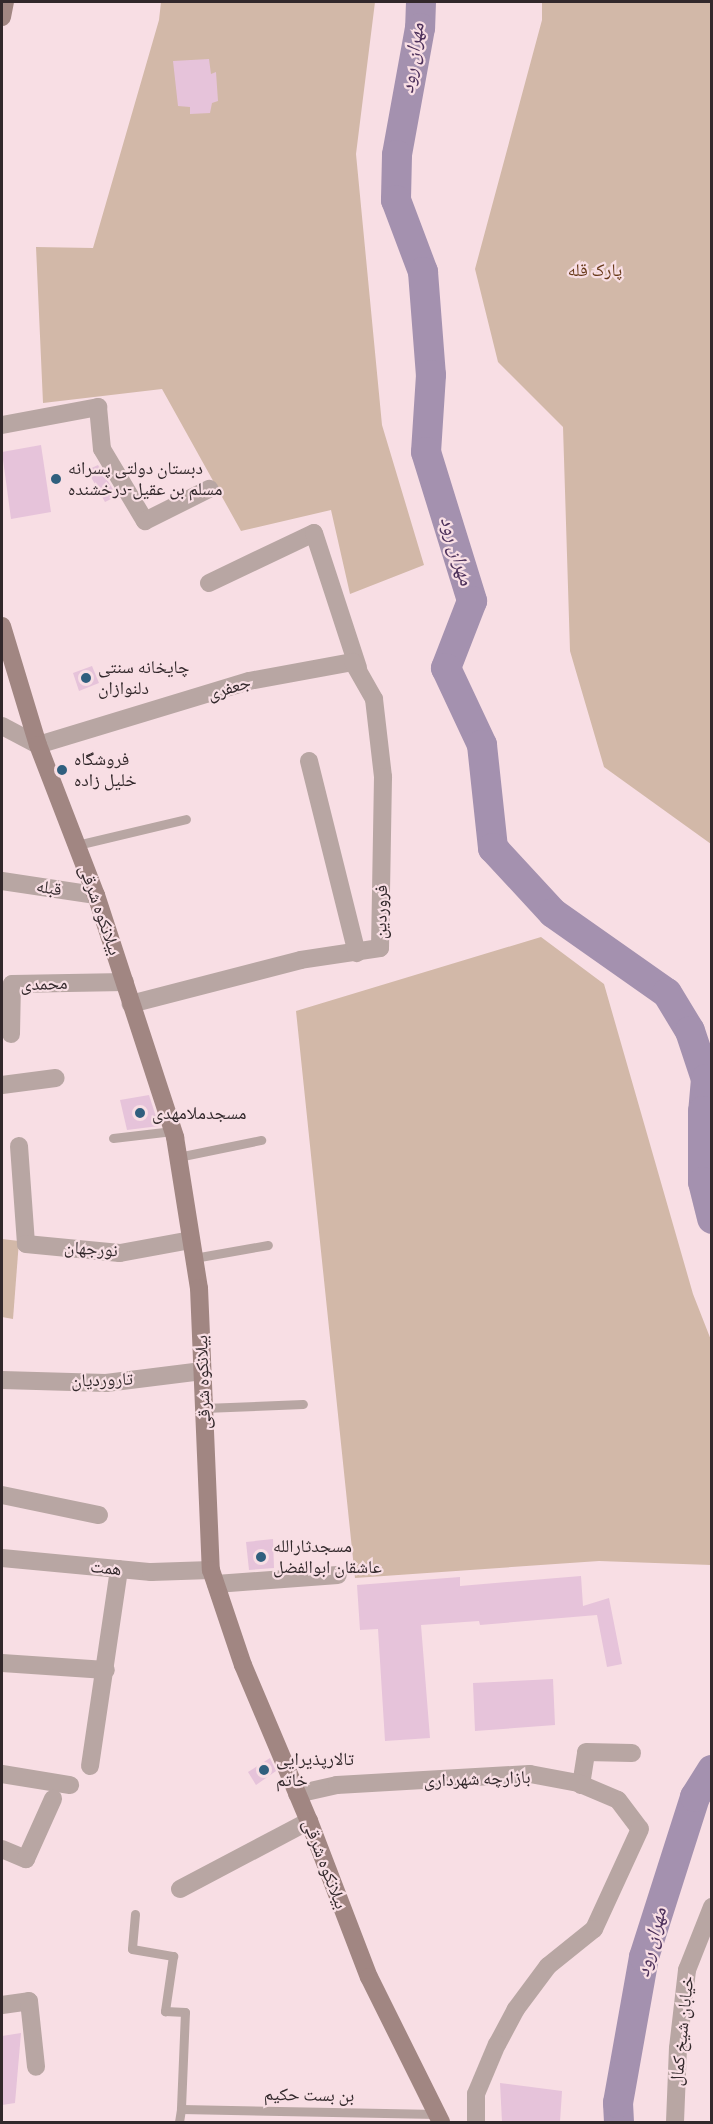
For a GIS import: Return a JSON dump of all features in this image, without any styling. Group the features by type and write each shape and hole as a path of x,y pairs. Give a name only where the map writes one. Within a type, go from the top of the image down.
{"main road":[{"path":"2,17 5,2"},
{"name":"بیلانکوه شرقی","path":"2,626 38,745 96,895 172,1131 178,1157 199,1288 213,1577 243,1665 309,1821 369,1977 439,2118"}],"street":[{"path":"2,425 98,407 102,448 145,521 209,489"},
{"path":"209,584 314,533 356,665"},
{"name":"جعفری","path":"38,745 249,681 356,665"},
{"name":"فروردین","path":"132,1004 301,960 380,948 382,788 374,699 356,665"},
{"path":"2,726 38,745"},
{"path":"309,761 357,953"},
{"name":"قبله","path":"2,881 96,895"},
{"name":"محمدی","path":"11,1034 12,984 124,982"},
{"path":"2,1085 56,1078"},
{"name":"نورجهان","path":"19,1146 26,1244 120,1252 192,1249"},
{"name":"تاروردیان","path":"2,1380 106,1383 202,1371"},
{"path":"2,1495 99,1515"},
{"name":"همت","path":"2,1558 213,1577 338,1575"},
{"path":"90,1766 106,1670 118,1569"},
{"path":"2,1663 106,1670"},
{"path":"581,1785 586,1752 632,1753"},
{"path":"2,1774 70,1785"},
{"name":"بازارچه شهرداری","path":"297,1794 337,1785 530,1774 581,1785 618,1800 640,1829 594,1929 548,1966 516,2009 497,2044 476,2094 476,2122"},
{"path":"2,1849 26,1859 53,1799"},
{"path":"180,1889 309,1821"},
{"name":"خیابان شیخ کمال","path":"675,2122 678,2048 687,1970 711,1907"},
{"path":"2,2005 29,2001 36,2067"}],"lane":[{"path":"76,845 186,819"},
{"path":"112,1138 172,1131"},
{"path":"178,1157 261,1140"},
{"path":"192,1249 268,1245"},
{"path":"204,1408 303,1404"},
{"path":"135,1914 132,1948 173,1956 165,2011 185,2012 179,2122"},
{"name":"بن بست حکیم","path":"181,2109 439,2118"}],"green space":[{"path":"161,2 375,2 356,154 382,425 424,565 350,594 331,510 241,531 162,389 43,403 36,247 93,248 159,20"},
{"name":"پارک قله","path":"542,2 711,2 711,844 604,767 570,651 563,427 498,362 475,269 542,20"},
{"path":"541,937 604,984 693,1294 711,1340 711,1565 599,1561 355,1578 296,1011"},
{"path":"2,1239 19,1241 13,1319 2,1317"}],"building":[{"path":"209,59 211,74 216,72 218,101 212,103 210,113 190,114 190,107 178,106 173,61"},
{"path":"41,445 51,512 11,519 2,452"},
{"path":"98,465 117,496 105,502 87,470"},
{"name":"چایخانه سنتی دلنوازان","path":"92,666 99,683 79,691 73,673"},
{"name":"مسجدملامهدی","path":"149,1095 159,1126 127,1130 120,1100"},
{"name":"مسجدثارالله عاشقان ابوالفضل","path":"273,1539 274,1568 249,1570 246,1542"},
{"path":"581,1576 583,1606 609,1598 622,1664 607,1667 597,1615 480,1625 479,1621 421,1625 430,1738 385,1741 378,1629 360,1630 357,1585 460,1577 460,1586"},
{"path":"553,1679 555,1725 475,1731 473,1683"},
{"name":"تالارپذیرایی خاتم","path":"270,1758 276,1771 256,1785 248,1772"},
{"path":"21,2033 15,2103 2,2105 2,2036"},
{"path":"500,2083 562,2091 560,2122 502,2122"}],"waterway":[{"name":"مهران رود","path":"421,2 420,28 397,155 396,200 423,272 431,375 426,452 472,601 446,668 482,745 493,848 553,913 667,993 690,1031 706,1079 703,1111 703,1182 712,1219"},
{"name":"مهران رود","path":"619,2122 618,2103 644,1957 695,1797 712,1770"}],"place":[{"name":"دبستان دولتی پسرانه مسلم بن عقیل-درخشنده","path":"56,479"},
{"name":"چایخانه سنتی دلنوازان","path":"86,678"},
{"name":"فروشگاه خلیل زاده","path":"62,770"},
{"name":"مسجدملامهدی","path":"140,1113"},
{"name":"مسجدثارالله عاشقان ابوالفضل","path":"261,1557"},
{"name":"تالارپذیرایی خاتم","path":"264,1770"}]}
